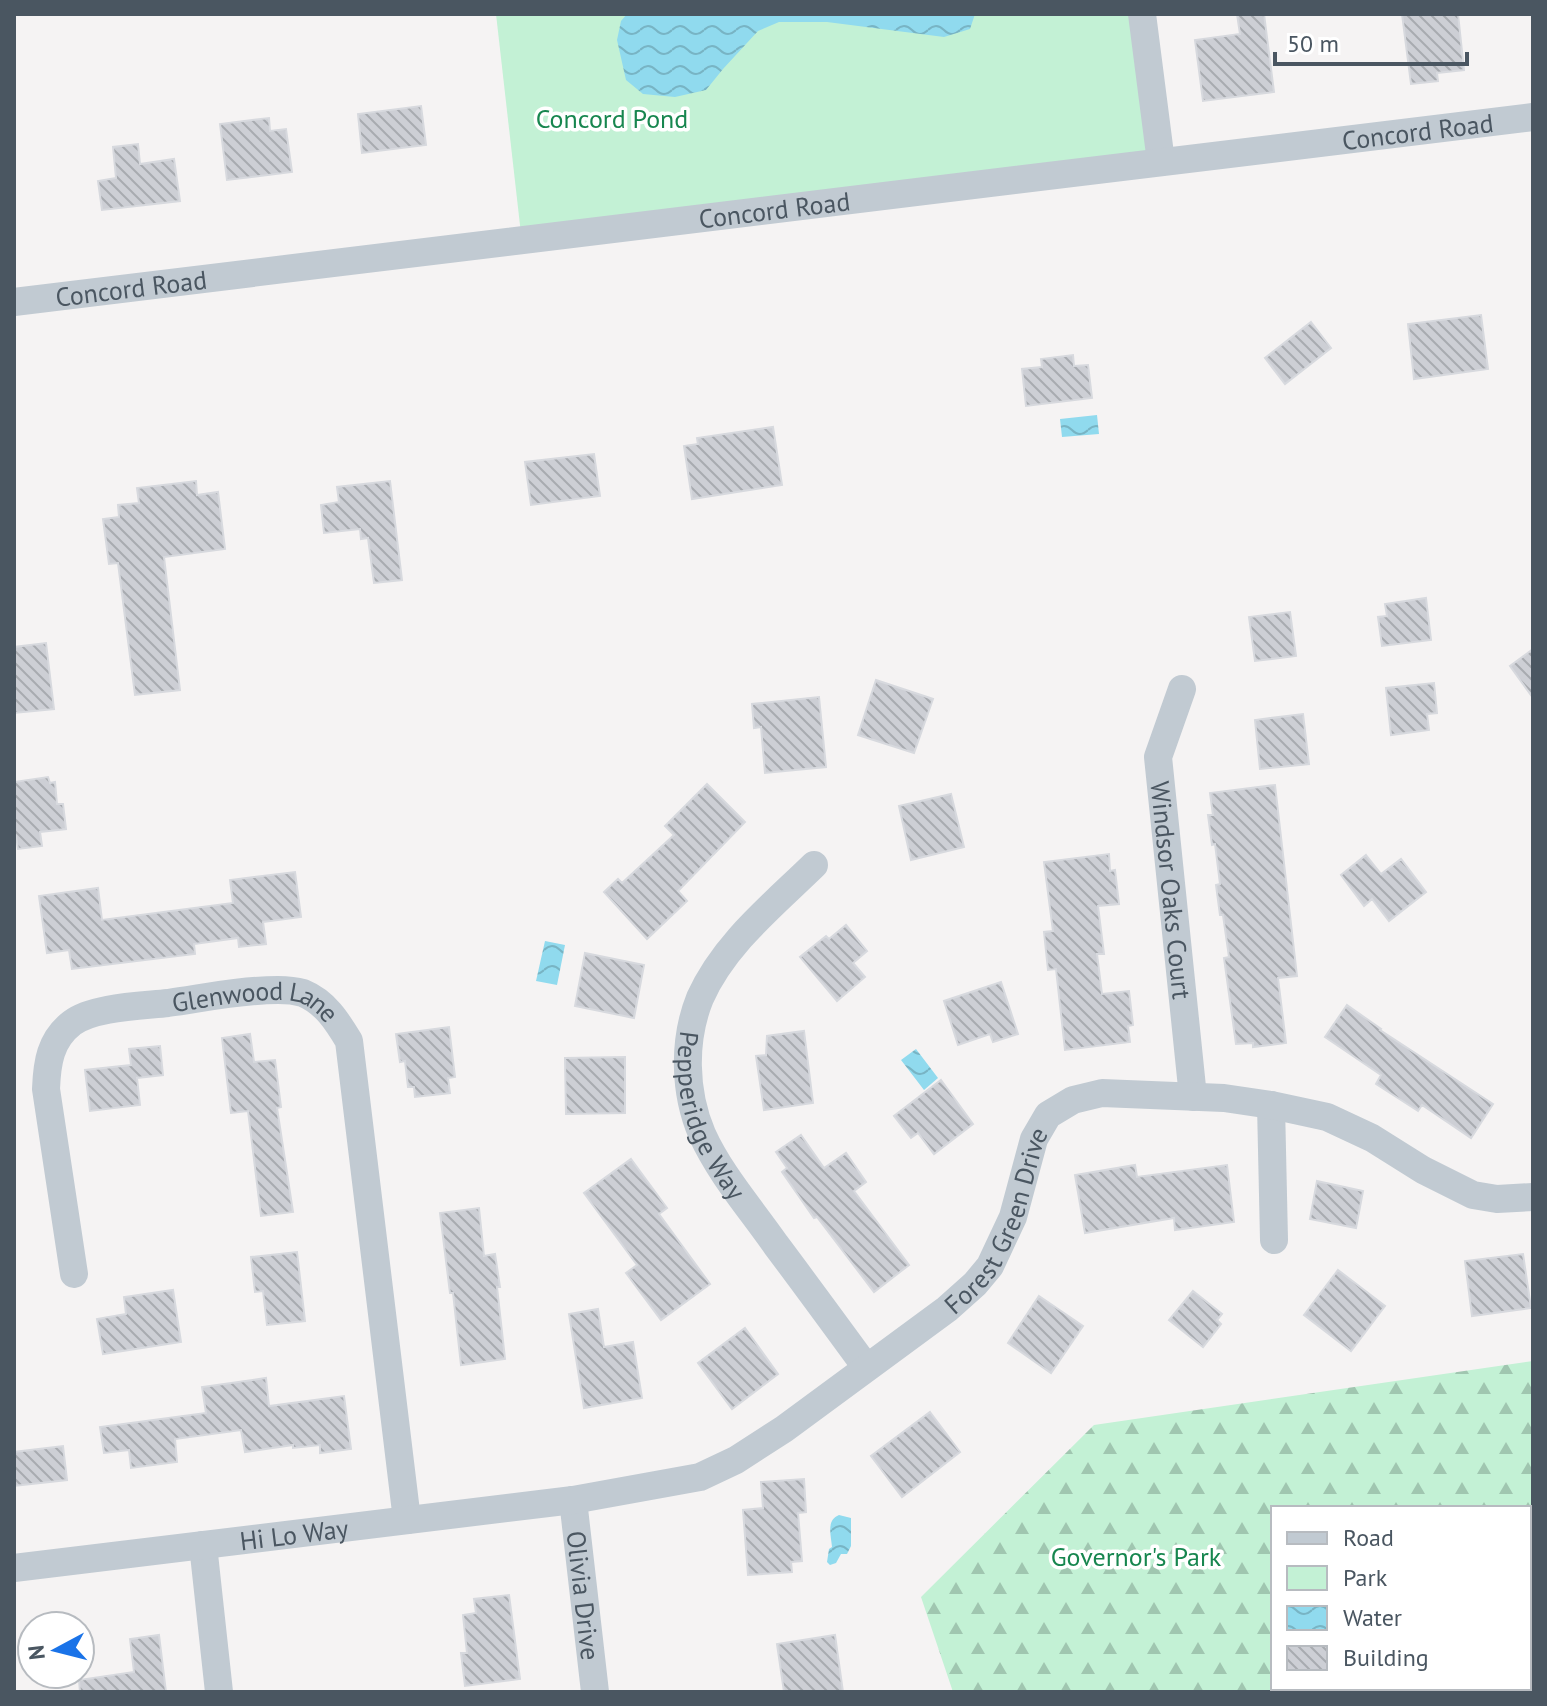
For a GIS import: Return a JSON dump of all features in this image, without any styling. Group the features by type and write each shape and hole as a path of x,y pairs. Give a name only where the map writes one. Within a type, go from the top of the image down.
{"street":[{"path":"1142,14 1161,162"},
{"name":"Concord Road","path":"14,302 1533,117"},
{"name":"Windsor Oaks Court","path":"1182,689 1158,757 1193,1097"},
{"name":"Pepperidge Way","path":"814,865 740,936 720,963 696,1010 687,1061 692,1104 702,1134 724,1173 866,1367"},
{"name":"Glenwood Lane","path":"74,1274 46,1089 47,1064 56,1038 74,1021 98,1012 282,989 301,992 319,1002 336,1018 349,1041 407,1520"},
{"name":"Forest Green Drive","path":"573,1500 700,1477 736,1460 784,1429 947,1309 990,1266 1013,1217 1034,1139 1048,1115 1073,1100 1102,1093 1224,1098 1271,1105 1327,1117 1372,1138 1423,1170 1473,1195 1497,1199 1533,1197"},
{"path":"1271,1105 1274,1240"},
{"name":"Hi Lo Way","path":"14,1568 573,1500"},
{"name":"Olivia Drive","path":"573,1500 595,1692"},
{"path":"203,1545 219,1692"}],"green space":[{"name":"Concord Pond","path":"496,14 1134,14 1152,157 521,234"},
{"name":"Governor's Park","path":"1533,1361 1533,1692 953,1692 921,1597 1094,1425"}],"water":[{"path":"627,14 975,14 970,29 944,37 827,22 779,22 758,31 706,90 675,97 643,94 626,80 617,40 621,21"},
{"path":"1097,415 1099,434 1062,437 1060,419"},
{"path":"545,941 565,945 557,985 536,981"},
{"path":"916,1049 938,1078 924,1090 901,1060"},
{"path":"839,1515 851,1518 851,1546 847,1554 841,1554 836,1563 830,1565 827,1562 832,1547 831,1524"}],"building":[{"path":"1237,14 1264,14 1274,92 1203,101 1195,40 1240,34"},
{"path":"1402,14 1458,14 1464,70 1437,73 1438,81 1411,84"},
{"path":"421,106 426,145 362,153 358,114"},
{"path":"269,118 270,131 286,129 292,172 227,180 220,124"},
{"path":"138,144 140,164 174,159 180,201 102,210 98,181 116,178 113,147"},
{"path":"1481,315 1488,369 1414,379 1408,324"},
{"path":"1311,322 1331,348 1285,384 1265,358"},
{"path":"1073,355 1074,366 1088,365 1092,398 1026,406 1022,369 1042,367 1041,359"},
{"path":"773,427 782,485 692,499 684,446 698,444 697,438"},
{"path":"594,454 600,496 531,505 525,462"},
{"path":"196,481 197,495 218,492 225,549 164,557 180,690 135,695 118,563 109,564 103,519 119,517 118,505 139,503 137,488"},
{"path":"390,481 402,580 374,583 368,538 361,539 360,529 324,533 321,505 339,502 337,487"},
{"path":"1426,598 1431,640 1382,646 1378,617 1387,616 1385,604"},
{"path":"1290,612 1296,656 1255,661 1249,617"},
{"path":"46,643 54,709 14,713 14,647"},
{"path":"1533,649 1533,698 1510,666"},
{"path":"876,680 933,699 914,753 858,735"},
{"path":"1434,683 1437,713 1427,714 1429,730 1391,735 1386,688"},
{"path":"819,697 826,767 765,773 761,727 754,728 752,704"},
{"path":"1303,714 1309,764 1260,769 1255,720"},
{"path":"48,777 50,783 55,782 57,804 63,804 66,829 40,832 42,846 18,849 14,837 14,782"},
{"path":"707,784 745,822 678,891 687,901 647,939 604,892 618,879 622,883 674,835 665,826"},
{"path":"1275,785 1297,976 1278,978 1286,1043 1253,1047 1253,1043 1236,1044 1224,958 1229,957 1223,915 1220,915 1216,885 1220,884 1208,815 1213,815 1210,793"},
{"path":"951,794 964,847 911,860 899,806"},
{"path":"1109,854 1110,871 1115,870 1119,904 1098,906 1104,954 1097,954 1102,994 1129,991 1133,1025 1128,1026 1130,1042 1065,1050 1056,969 1048,970 1044,932 1053,931 1044,862"},
{"path":"1366,855 1381,874 1401,859 1426,892 1389,921 1372,899 1364,906 1341,875"},
{"path":"295,872 301,917 263,922 266,944 239,947 238,938 194,944 195,954 72,969 69,950 47,953 39,896 98,888 102,920 233,903 230,880"},
{"path":"846,925 867,951 853,963 865,977 837,1001 800,957"},
{"path":"585,953 644,965 634,1018 575,1006"},
{"path":"1001,982 1018,1034 993,1042 990,1034 958,1045 944,1001"},
{"path":"1347,1005 1493,1104 1471,1138 1422,1105 1418,1111 1376,1084 1381,1075 1325,1037"},
{"path":"449,1027 455,1077 448,1078 450,1093 415,1097 414,1087 408,1087 405,1061 400,1062 396,1034"},
{"path":"804,1031 813,1103 764,1110 756,1056 766,1055 767,1036"},
{"path":"250,1034 254,1062 275,1060 281,1107 277,1108 293,1212 261,1216 248,1111 231,1113 222,1038"},
{"path":"160,1046 163,1075 137,1078 140,1105 90,1111 85,1070 131,1065 129,1049"},
{"path":"625,1057 625,1113 566,1114 565,1058"},
{"path":"941,1080 973,1124 934,1154 918,1133 911,1138 894,1116"},
{"path":"801,1135 824,1168 846,1153 866,1182 854,1191 909,1265 874,1292 817,1217 814,1218 782,1172 787,1168 776,1152"},
{"path":"631,1159 667,1208 659,1214 710,1284 661,1320 626,1273 637,1265 584,1193"},
{"path":"1135,1165 1137,1177 1227,1165 1234,1222 1175,1230 1174,1218 1085,1233 1075,1175"},
{"path":"1317,1181 1363,1191 1356,1228 1310,1219"},
{"path":"479,1208 484,1256 495,1254 505,1359 461,1365 440,1213"},
{"path":"297,1252 305,1321 267,1325 263,1291 255,1292 251,1257"},
{"path":"1523,1254 1531,1308 1472,1316 1465,1261"},
{"path":"1338,1270 1385,1306 1351,1351 1304,1315"},
{"path":"173,1290 181,1342 103,1354 97,1319 126,1314 124,1297"},
{"path":"1193,1291 1222,1314 1217,1320 1221,1324 1203,1347 1169,1320"},
{"path":"1039,1296 1083,1326 1051,1373 1008,1343"},
{"path":"598,1309 604,1347 633,1342 642,1398 584,1408 569,1314"},
{"path":"745,1328 778,1374 732,1409 698,1363"},
{"path":"266,1378 269,1406 344,1396 351,1449 320,1453 320,1445 293,1448 293,1445 245,1452 241,1430 175,1439 177,1462 131,1468 129,1450 104,1453 100,1427 206,1413 202,1387"},
{"path":"930,1412 960,1452 902,1497 871,1456"},
{"path":"63,1446 67,1480 14,1486 14,1452"},
{"path":"804,1479 806,1512 798,1513 802,1561 791,1562 792,1572 748,1575 743,1510 763,1508 761,1482"},
{"path":"509,1595 520,1679 465,1686 461,1653 467,1653 463,1615 476,1613 474,1599"},
{"path":"159,1635 166,1692 80,1692 96,1690 96,1678 134,1672 130,1639"},
{"path":"835,1635 843,1692 784,1692 777,1644"}]}
